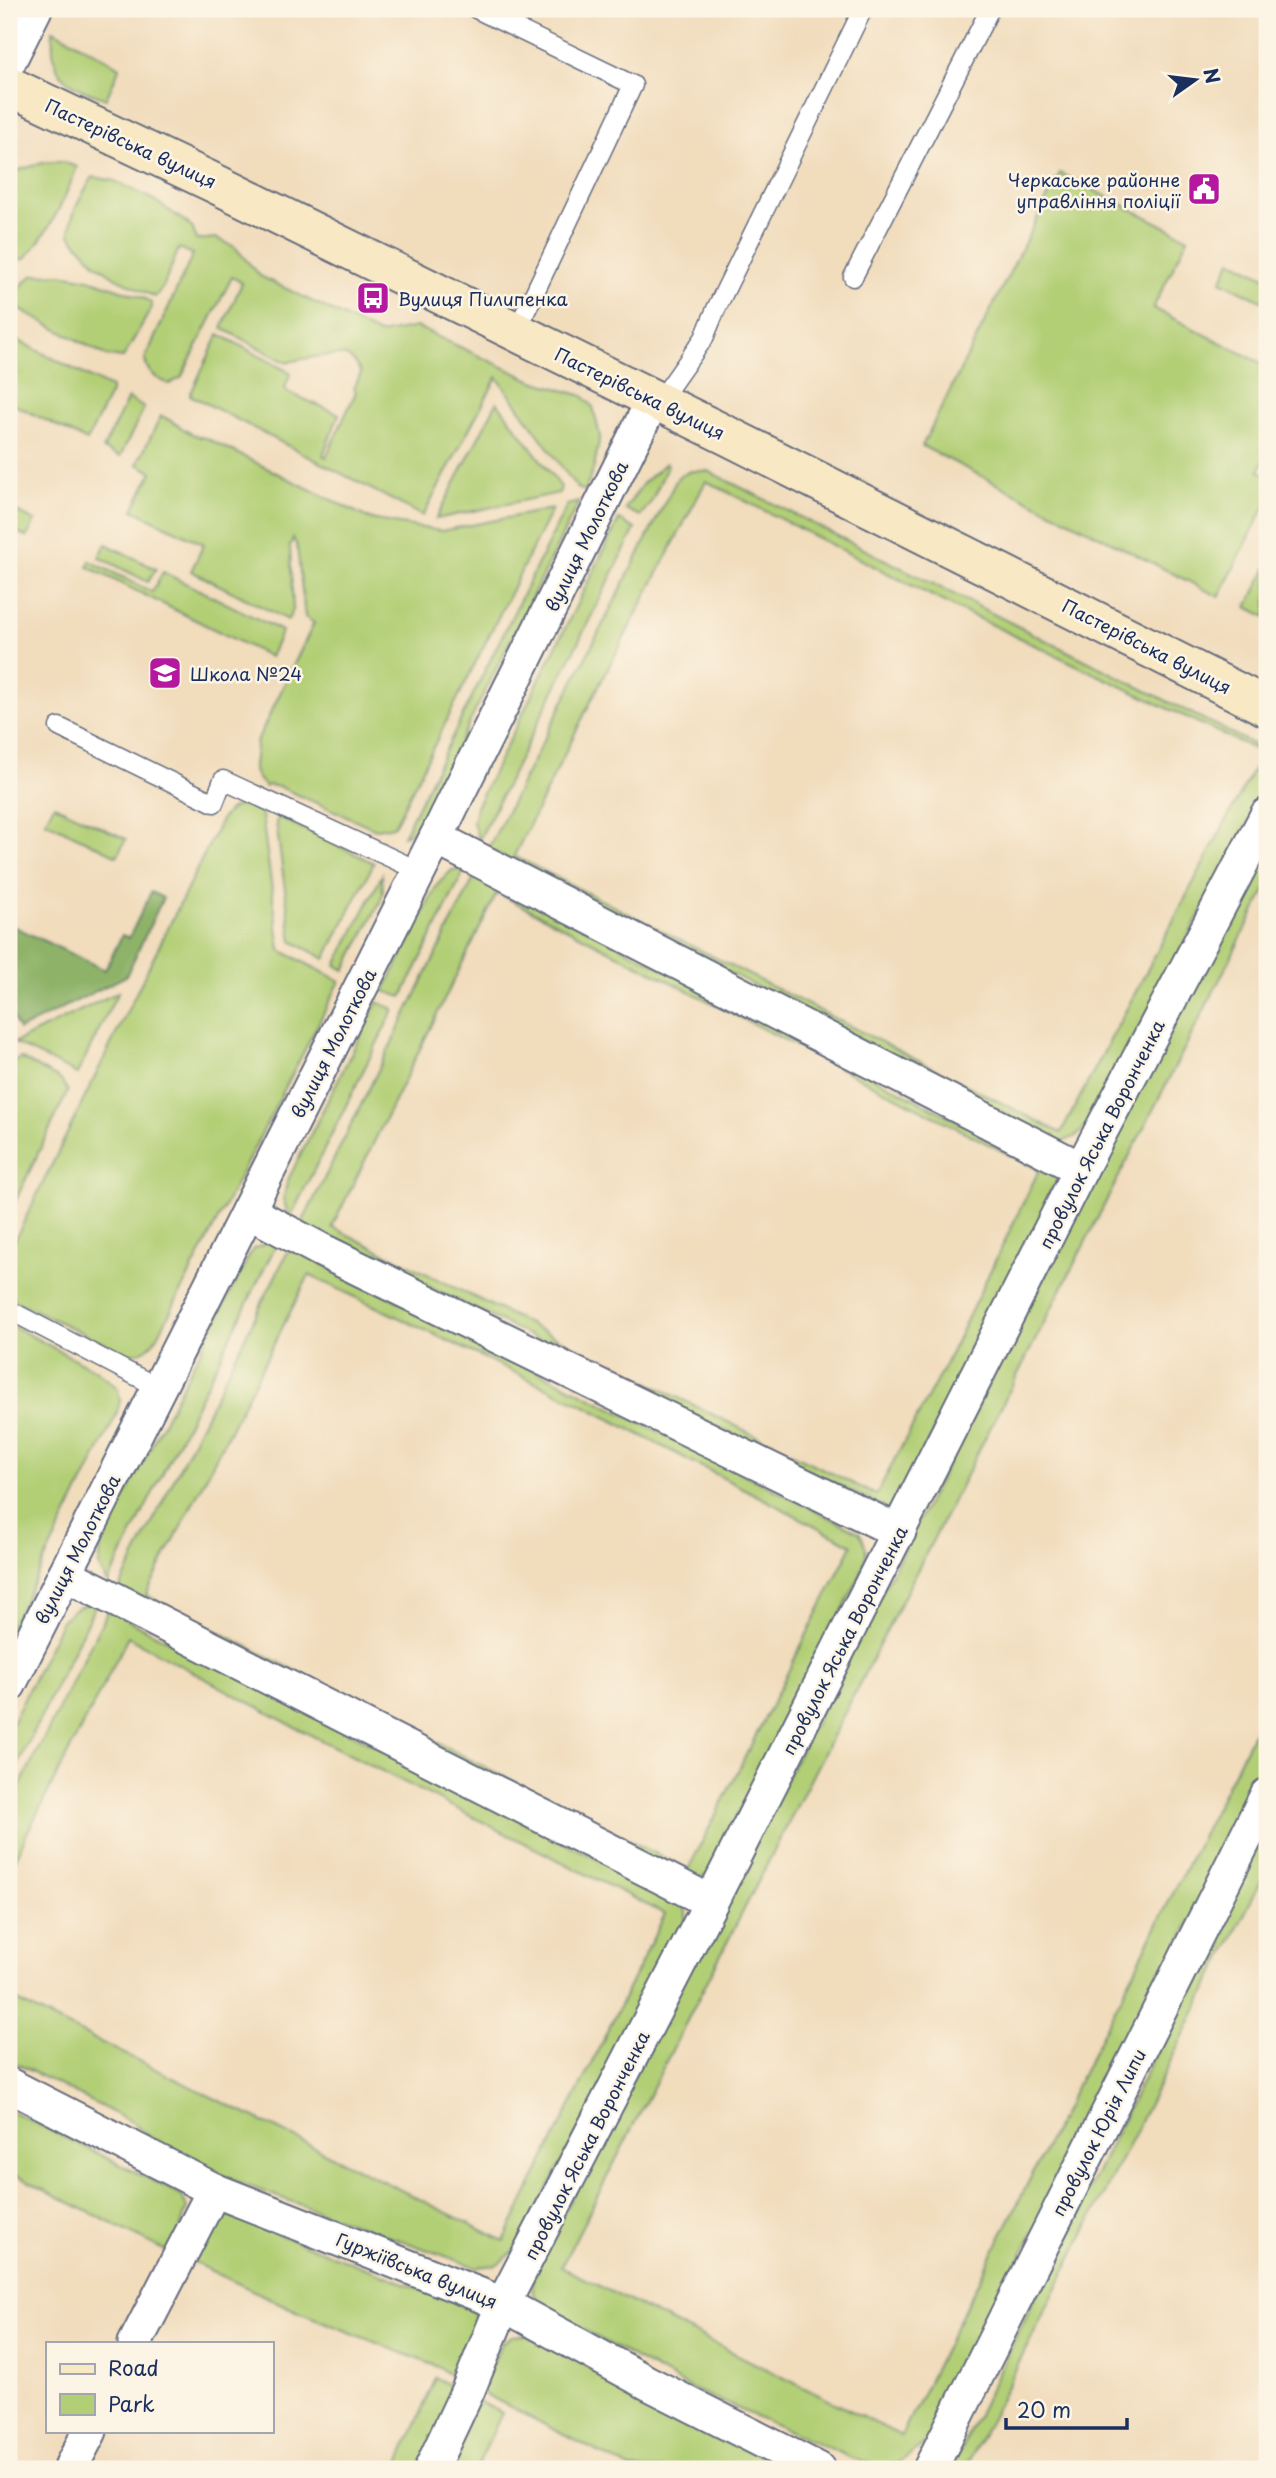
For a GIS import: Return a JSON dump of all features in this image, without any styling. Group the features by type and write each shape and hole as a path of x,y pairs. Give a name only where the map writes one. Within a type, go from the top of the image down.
{"main road":[{"name":"Пастерівська вулиця","path":"9,86 200,176 656,401 1267,707"}],"street":[{"path":"9,61 35,9"},
{"name":"вулиця Молоткова","path":"9,1685 656,401"},
{"name":"провулок Яська Воронченка","path":"431,2469 468,2390 503,2304 711,1902 1081,1169 1267,815"},
{"path":"436,838 1081,1169"},
{"path":"248,1211 321,1250 899,1532"},
{"path":"65,1574 711,1902"},
{"name":"провулок Юрія Липи","path":"930,2469 1267,1795"},
{"name":"Гуржіївська вулиця","path":"9,2085 214,2190 503,2304 648,2383 818,2469"},
{"path":"136,2342 214,2190"},
{"path":"72,2465 89,2432"}],"lane":[{"path":"476,9 633,85 516,332"},
{"path":"656,401 704,338 863,9"},
{"path":"853,277 990,9"},
{"path":"59,727 214,803 223,780 419,871"},
{"path":"9,1310 159,1388"}],"green space":[{"path":"53,30 120,67 106,99 80,89 63,77 54,59"},
{"path":"46,162 63,162 77,167 61,204 42,237 25,259 9,260 9,173"},
{"path":"1060,173 1188,238 1153,308 1267,366 1267,454 1259,471 1267,475 1267,502 1219,597 922,446"},
{"path":"93,177 115,181 154,200 186,222 193,229 196,240 216,238 235,247 260,276 379,334 417,327 533,381 583,396 593,407 600,436 594,467 585,491 577,488 497,377 423,516 190,395 219,334 291,373 285,387 287,392 339,414 323,455 326,457 356,392 354,389 361,373 348,357 325,356 287,363 222,328 242,283 232,277 181,378 169,384 156,377 150,372 145,359 193,254 179,248 163,287 155,297 116,278 96,264 70,235 74,212"},
{"path":"1231,260 1267,278 1267,304 1221,281"},
{"path":"61,274 89,279 144,298 151,303 152,307 123,358 107,356 9,304 9,297 33,275"},
{"path":"9,336 111,388 87,441 11,403 9,406"},
{"path":"128,398 144,408 120,457 103,449"},
{"path":"497,402 561,487 559,493 436,519"},
{"path":"161,416 194,435 206,438 370,519 441,531 552,509 394,826 376,829 280,787 266,787 256,776 256,743 314,623 305,617 297,546 293,538 290,546 293,610 288,620 191,571 204,544 133,510 152,472 137,464"},
{"path":"666,463 668,465 651,502 640,516 625,509 645,481"},
{"path":"691,471 708,471 1267,751 1267,787 1088,1126 1074,1137 1061,1142 488,849 678,477","holes":["706,481 956,608 1262,753 1061,1133 514,856 593,697"]},
{"path":"579,502 421,820 403,836 567,505"},
{"path":"9,508 35,521 27,537 9,528"},
{"path":"619,520 635,529 479,840 473,823 476,807"},
{"path":"106,544 156,569 148,582 99,557"},
{"path":"90,561 152,592 163,572 282,631 270,657 88,567"},
{"path":"1267,567 1267,614 1266,617 1247,607"},
{"path":"54,805 126,839 117,856 45,821"},
{"path":"239,805 261,808 280,950 340,981 159,1334 146,1349 126,1354 15,1301 9,1294 9,1252 222,818 229,810"},
{"path":"279,817 374,863 325,959 292,941 276,822"},
{"path":"1267,841 1267,887 561,2267 901,2436 1267,1706 1267,1770 927,2442 898,2463 882,2466 852,2458 690,2388 541,2307 532,2288 533,2277"},
{"path":"465,869 402,997 384,991 437,885 452,870"},
{"path":"477,872 1058,1173 1056,1186 894,1512 301,1225","holes":["497,893 1039,1170 945,1365 876,1495 332,1227"]},
{"path":"382,875 383,893 380,902 345,970 336,965"},
{"path":"151,892 163,898 126,976 19,1030 9,1010 9,924 105,970 122,935 129,938"},
{"path":"118,992 77,1074 14,1043"},
{"path":"377,1002 394,1009 290,1218 284,1199 288,1180"},
{"path":"20,1058 60,1079 68,1091 9,1214 9,1066"},
{"path":"270,1241 278,1241 108,1583 99,1567 101,1543 249,1256 254,1249"},
{"path":"290,1247 859,1532 866,1552 861,1574 708,1874 696,1880 118,1591","holes":["309,1275 581,1404 852,1545 688,1870 146,1595"]},
{"path":"9,1324 97,1371 118,1388 120,1401 116,1416 9,1632"},
{"path":"96,1604 9,1782 9,1729 62,1620 74,1609"},
{"path":"108,1610 678,1900 686,1911 686,1928 515,2251 496,2265 476,2267 239,2183 168,2152 132,2122 9,2060 9,1997 504,2241 665,1914 291,1725 128,1637 27,1833 9,1874 9,1808"},
{"path":"1267,1826 1267,1869 967,2469 951,2469"},
{"path":"9,2110 182,2195 187,2208 172,2254 9,2172"},
{"path":"223,2213 472,2309 479,2323 461,2382 438,2367 301,2313 190,2261 211,2220"},
{"path":"526,2335 787,2469 631,2469 479,2391 502,2343 512,2336"},
{"path":"436,2378 459,2390 421,2469 396,2469"},
{"path":"476,2400 502,2413 476,2469 446,2469"}],"place":[{"name":"Черкаське районне управління поліції","path":"1204,189"},
{"name":"Вулиця Пилипенка","path":"373,298"},
{"name":"Школа №24","path":"165,673"}]}
